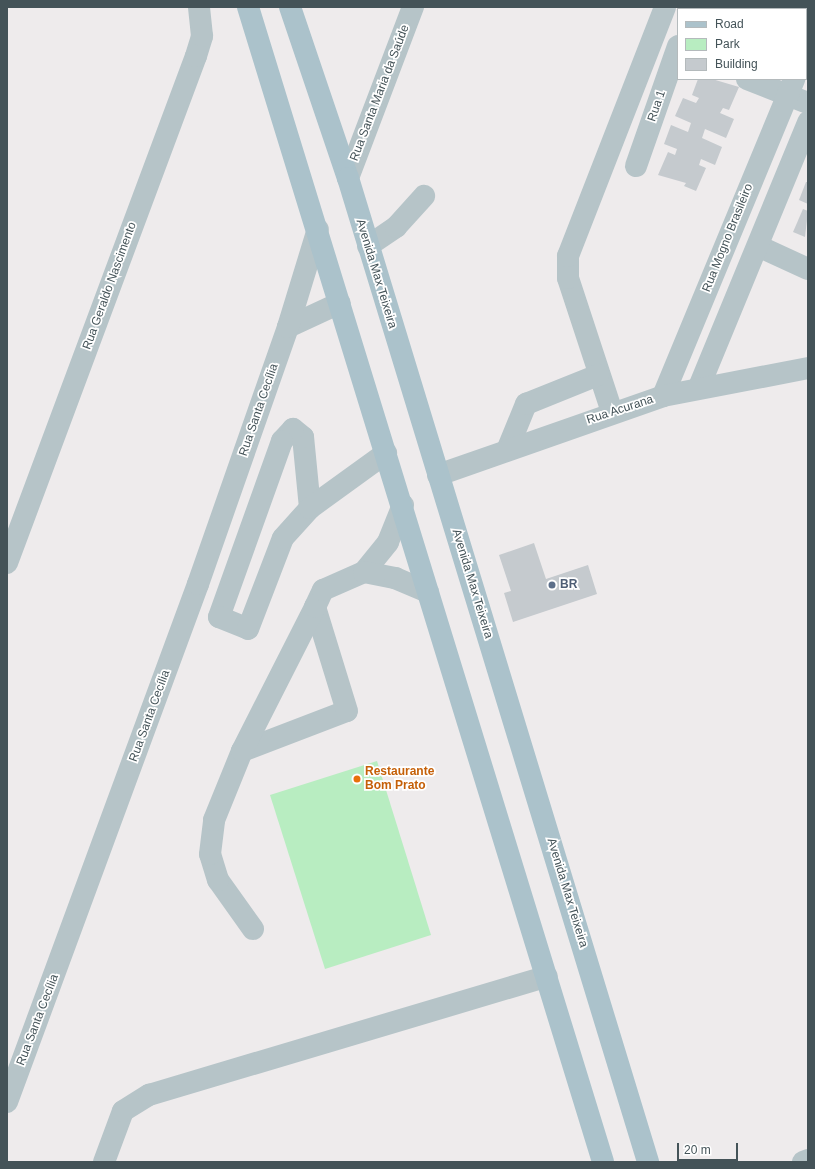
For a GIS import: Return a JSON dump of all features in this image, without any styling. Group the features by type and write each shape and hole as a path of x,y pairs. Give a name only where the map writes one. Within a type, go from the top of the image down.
{"main road":[{"path":"248,7 403,505 428,592 603,1162"},
{"name":"Avenida Max Teixeira","path":"290,7 348,178 648,1162"}],"street":[{"name":"Rua Geraldo Nascimento","path":"7,562 196,56 202,36 199,7"},
{"name":"Rua Santa Maria da Saúde","path":"348,178 413,7"},
{"path":"612,412 598,375 568,278 568,256 665,7"},
{"name":"Rua 1","path":"636,166 677,51"},
{"path":"752,80 790,87 808,103"},
{"name":"Rua Mogno Brasileiro","path":"663,396 790,87"},
{"path":"699,387 808,122"},
{"path":"368,246 396,227 424,196"},
{"name":"Rua Santa Cecília","path":"7,1102 198,584 288,327 318,229"},
{"path":"758,246 808,269"},
{"path":"288,327 340,303"},
{"name":"Rua Acurana","path":"438,475 508,448 663,396 699,387 808,368"},
{"path":"508,448 526,404 598,375"},
{"path":"310,508 303,437 293,429 282,441 219,617 248,629 284,538 310,508 386,453"},
{"path":"253,929 218,880 210,854 214,820 242,752 324,590 364,572 388,542 403,505"},
{"path":"364,572 395,578 428,592"},
{"path":"242,752 347,711 315,607"},
{"path":"104,1162 123,1111 149,1095 547,976"},
{"path":"803,1162 808,1160"}],"green space":[{"path":"377,761 431,935 325,969 270,795"}],"building":[{"path":"764,7 766,8 720,8"},
{"path":"698,80 715,80 739,87 729,110 723,108 720,113 734,119 726,138 705,129 702,138 722,147 715,165 701,159 699,165 706,168 696,191 684,186 686,183 658,175 668,152 675,155 677,149 664,144 671,125 688,132 691,123 675,116 683,98 696,103 699,98 692,95"},
{"path":"806,182 808,182 808,204 799,200"},
{"path":"803,209 808,211 805,237 793,232"},
{"name":"BR","path":"534,543 546,579 588,565 597,594 513,622 504,593 511,591 499,555"}],"place":[{"name":"BR","path":"552,585"},
{"name":"Restaurante Bom Prato","path":"357,779"}]}
